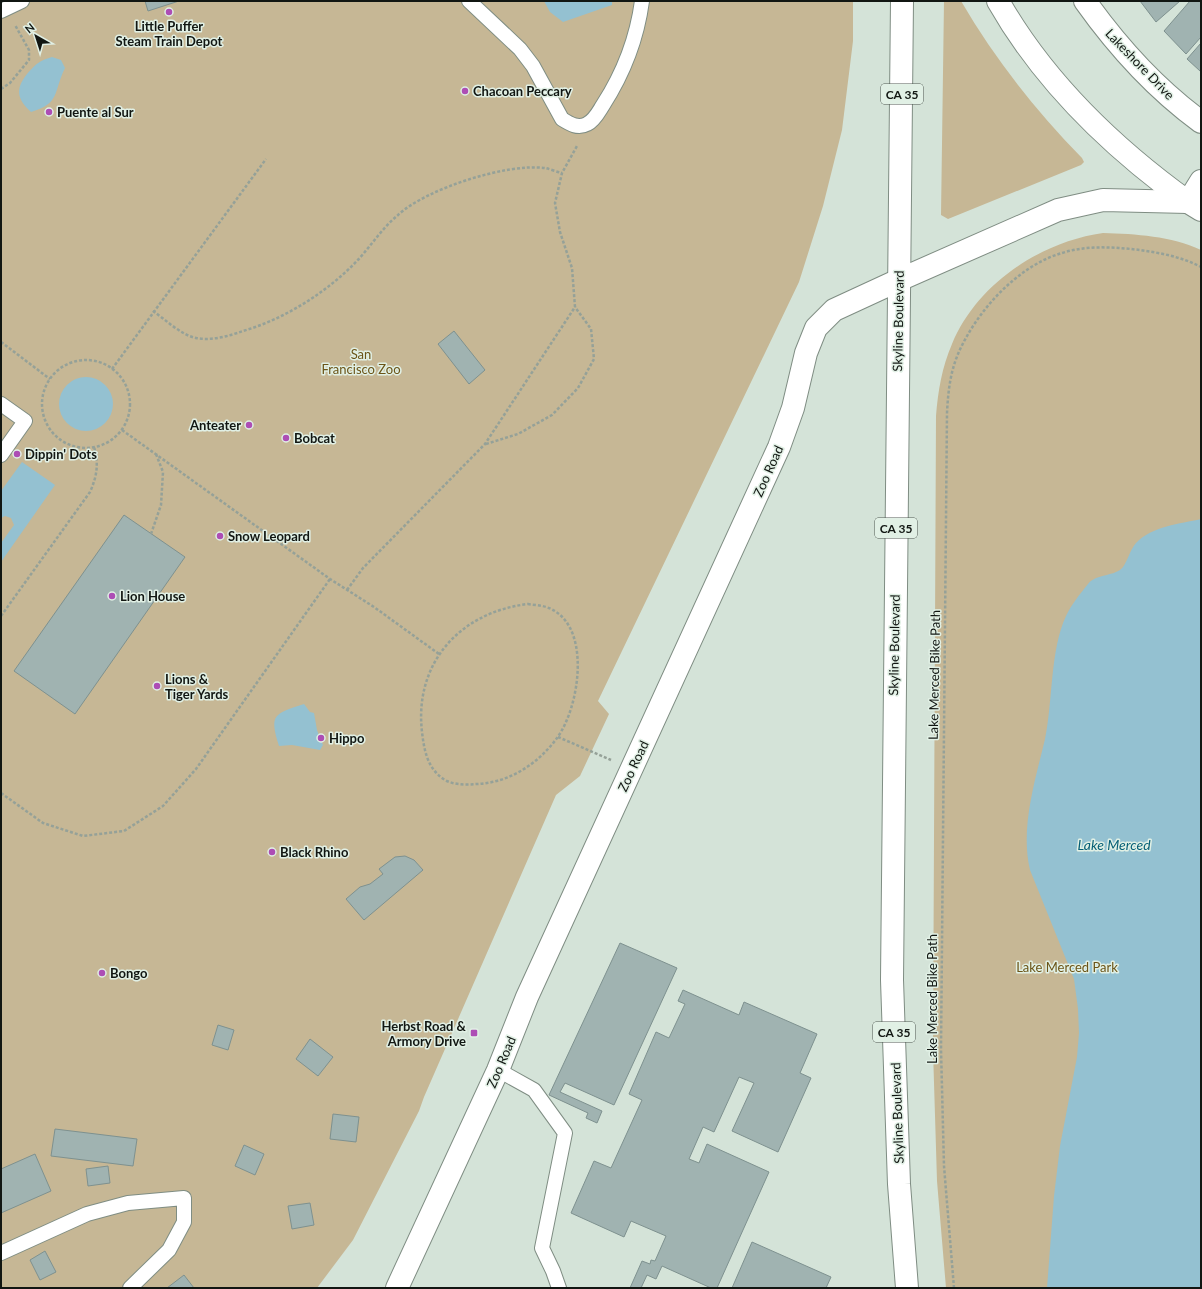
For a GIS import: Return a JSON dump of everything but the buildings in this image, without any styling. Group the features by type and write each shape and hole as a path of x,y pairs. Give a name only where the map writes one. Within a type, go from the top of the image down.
{"main road":[{"name":"Skyline Boulevard","path":"902,1 892,980 899,1177 907,1288"},
{"path":"998,1 1039,62 1082,112 1132,160 1195,206 1201,180"},
{"name":"Lakeshore Drive","path":"1085,1 1118,44 1141,69 1201,122"},
{"name":"Zoo Road","path":"397,1288 498,1070 527,997 787,428 806,353 816,328 834,310 1058,210 1103,200 1195,206"}],"lane":[{"path":"2,11 22,1"},
{"path":"469,1 520,49 532,66 562,119 569,124 578,126 587,124 594,118 618,79 635,36 642,1"},
{"path":"1,404 25,421 1,455"},
{"path":"498,1070 534,1090 565,1133 542,1248 553,1270 559,1288"},
{"path":"1,1253 87,1214 128,1203 184,1198 184,1222 169,1250 130,1288"}],"path":[{"path":"1,88 10,83 29,60 29,50 22,34 2,11"},
{"path":"485,444 518,434 552,415 578,388 594,359 591,329 575,307 572,268 560,232 555,203 562,173 594,118"},
{"path":"112,369 153,311 266,159"},
{"path":"153,311 184,333 195,338 209,339 250,329 291,310 326,288 354,264 398,214 431,193 502,171 545,168 562,173"},
{"name":"Lake Merced Bike Path","path":"954,1288 944,1166 941,1049 947,413 952,374 958,355 968,335 993,300 1025,273 1043,261 1061,253 1081,248 1126,248 1170,256 1201,267"},
{"path":"346,590 363,568 485,444 575,307"},
{"path":"1,342 50,379"},
{"path":"83,360 92,361 112,369 126,386 128,395 128,415 122,430 112,439 94,447 76,447 67,444 52,432 46,423 42,400 50,379 64,366 83,360"},
{"path":"122,430 330,579 374,607 439,654"},
{"path":"1,616 90,492 98,469 98,458 94,447"},
{"path":"151,534 161,505 163,472 156,454"},
{"path":"1,793 43,823 83,836 124,831 163,806 196,769 330,579"},
{"path":"528,604 546,607 561,616 572,630 577,650 578,671 576,694 568,717 558,737 545,753 529,767 509,777 486,784 464,785 446,781 436,774 429,763 423,742 420,718 422,696 428,675 439,654 456,636 473,622 511,606 528,604"},
{"path":"558,737 631,769"}],"green space":[{"name":"San Francisco Zoo","path":"1,1 853,1 853,41 842,130 823,206 799,282 598,701 609,714 580,776 556,795 419,1111 353,1240 317,1288 1,1288"},
{"path":"944,1 961,1 1002,64 1032,103 1084,162 1081,165 948,219 941,215"},
{"name":"Lake Merced Park","path":"1103,233 1141,235 1166,239 1190,245 1201,250 1201,1288 946,1288 937,1181 933,1050 936,416 938,397 943,370 952,344 963,322 977,303 994,285 1013,269 1034,256 1079,238"}],"water":[{"path":"544,1 612,1 612,5 563,22 550,12"},
{"path":"52,57 61,60 65,68 55,96 41,109 31,112 20,98 19,89 23,79 36,65 41,61"},
{"path":"81,377 91,377 105,385 111,394 113,404 111,414 105,423 91,431 81,431 71,426 64,419 59,409 59,399 64,389 71,382"},
{"path":"22,462 55,485 1,562 1,543 14,525 11,518 5,516 1,518 1,491"},
{"name":"Lake Merced","path":"1201,519 1201,1288 1047,1288 1054,1196 1060,1146 1077,1057 1079,1033 1078,1009 1074,979 1030,870 1027,854 1030,804 1048,724 1052,676 1057,644 1068,612 1088,584 1096,578 1120,570 1125,564 1136,543 1143,537 1167,526"},
{"path":"304,704 310,712 314,713 317,730 323,745 320,750 292,745 279,746 274,727 276,717 286,710"}],"place":[{"name":"Little Puffer Steam Train Depot","path":"169,12"},
{"name":"Chacoan Peccary","path":"465,91"},
{"name":"Puente al Sur","path":"49,112"},
{"name":"Anteater","path":"249,425"},
{"name":"Bobcat","path":"286,438"},
{"name":"Dippin' Dots","path":"17,454"},
{"name":"Snow Leopard","path":"220,536"},
{"name":"Lion House","path":"112,596"},
{"name":"Lions & Tiger Yards","path":"157,686"},
{"name":"Hippo","path":"321,738"},
{"name":"Black Rhino","path":"272,852"},
{"name":"Bongo","path":"102,973"},
{"name":"Herbst Road & Armory Drive","path":"474,1033"}]}
